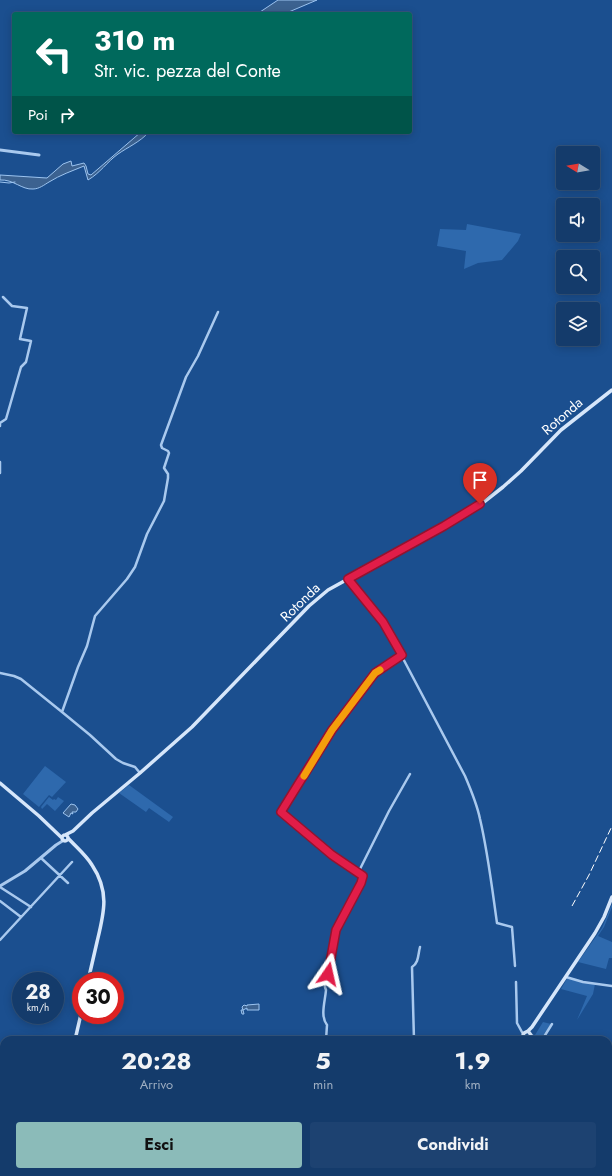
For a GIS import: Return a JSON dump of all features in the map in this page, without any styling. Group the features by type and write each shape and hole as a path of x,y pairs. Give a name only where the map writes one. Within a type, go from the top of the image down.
{"main road":[{"name":"Rotonda","path":"65,838 92,813 176,742 208,711 309,606 328,590 444,526 480,504 521,471 561,430 612,390"},
{"path":"0,784 76,847 88,859 96,872 102,889 104,903 103,914 90,972"},
{"path":"522,1036 540,1015 600,925 612,897"},
{"path":"76,1036 79,1024"},
{"path":"528,1031 530,1036"}],"street":[{"path":"0,150 39,155"},
{"path":"0,426 0,423 6,420 21,368 26,362 31,341 20,339 27,308 12,306 3,297"},
{"path":"62,712 87,646 95,616 127,579 135,567 147,534 164,501 168,474 164,468 169,453 162,448 161,445 186,378 218,312"},
{"path":"0,462 0,472"},
{"path":"348,579 383,622 402,655 465,776 480,818 497,923 512,927 514,966"},
{"path":"327,1036 328,1025 324,1021 323,1012 326,990 325,987 336,930 363,876 332,855 281,812 332,730 375,673 402,655"},
{"path":"0,673 22,679 90,735 116,759 135,767 140,772"},
{"path":"358,873 389,811 410,774"},
{"path":"31,907 0,887 25,871 65,838"},
{"path":"41,858 68,883"},
{"path":"0,940 72,862"},
{"path":"0,901 21,917"},
{"path":"414,1036 412,967 417,962 420,947"},
{"path":"566,976 584,982 612,986"},
{"path":"516,982 517,1023 520,1036"},
{"path":"544,1036 552,1024"},
{"path":"519,1027 528,1031"}],"shaded area":[{"path":"278,0 317,0 289,12 260,12"},
{"path":"139,134 147,134 138,142 110,160 88,180 84,166 62,175 35,189 25,188 9,181 0,180 0,175 47,178 63,164 71,161 72,166 84,163 88,174 91,175"},
{"path":"467,224 521,234 518,241 502,260 478,263 464,269 466,251 437,246 440,229 466,230"},
{"path":"45,766 66,782 52,797 49,795 39,807 23,794"},
{"path":"129,785 173,817 169,822 149,808 146,812 119,793"},
{"path":"49,797 56,800 58,797 64,801 55,811 47,804 42,809 41,807"},
{"path":"71,804 75,805 78,809 76,812 72,812 73,814 71,813 69,817 63,813"},
{"path":"612,904 604,927 598,936 612,942 612,958 609,958 606,969 578,962 602,928"},
{"path":"568,977 595,984 593,994 577,1020 587,996 561,989"},
{"path":"259,1004 259,1010 247,1010 247,1008 243,1010 242,1007 244,1005"},
{"path":"543,1022 551,1024 543,1036 531,1036 532,1034 535,1035"}],"waterway":[{"path":"0,182 15,182"}],"railway":[{"path":"572,906 589,875 612,826"}],"slow traffic":[{"path":"304,776 332,730 375,673 380,670"}],"route":[{"path":"328,974 336,930 361,883 363,876 332,855 281,812 332,730 375,673 402,655 383,622 348,579 444,526 480,504"}]}
